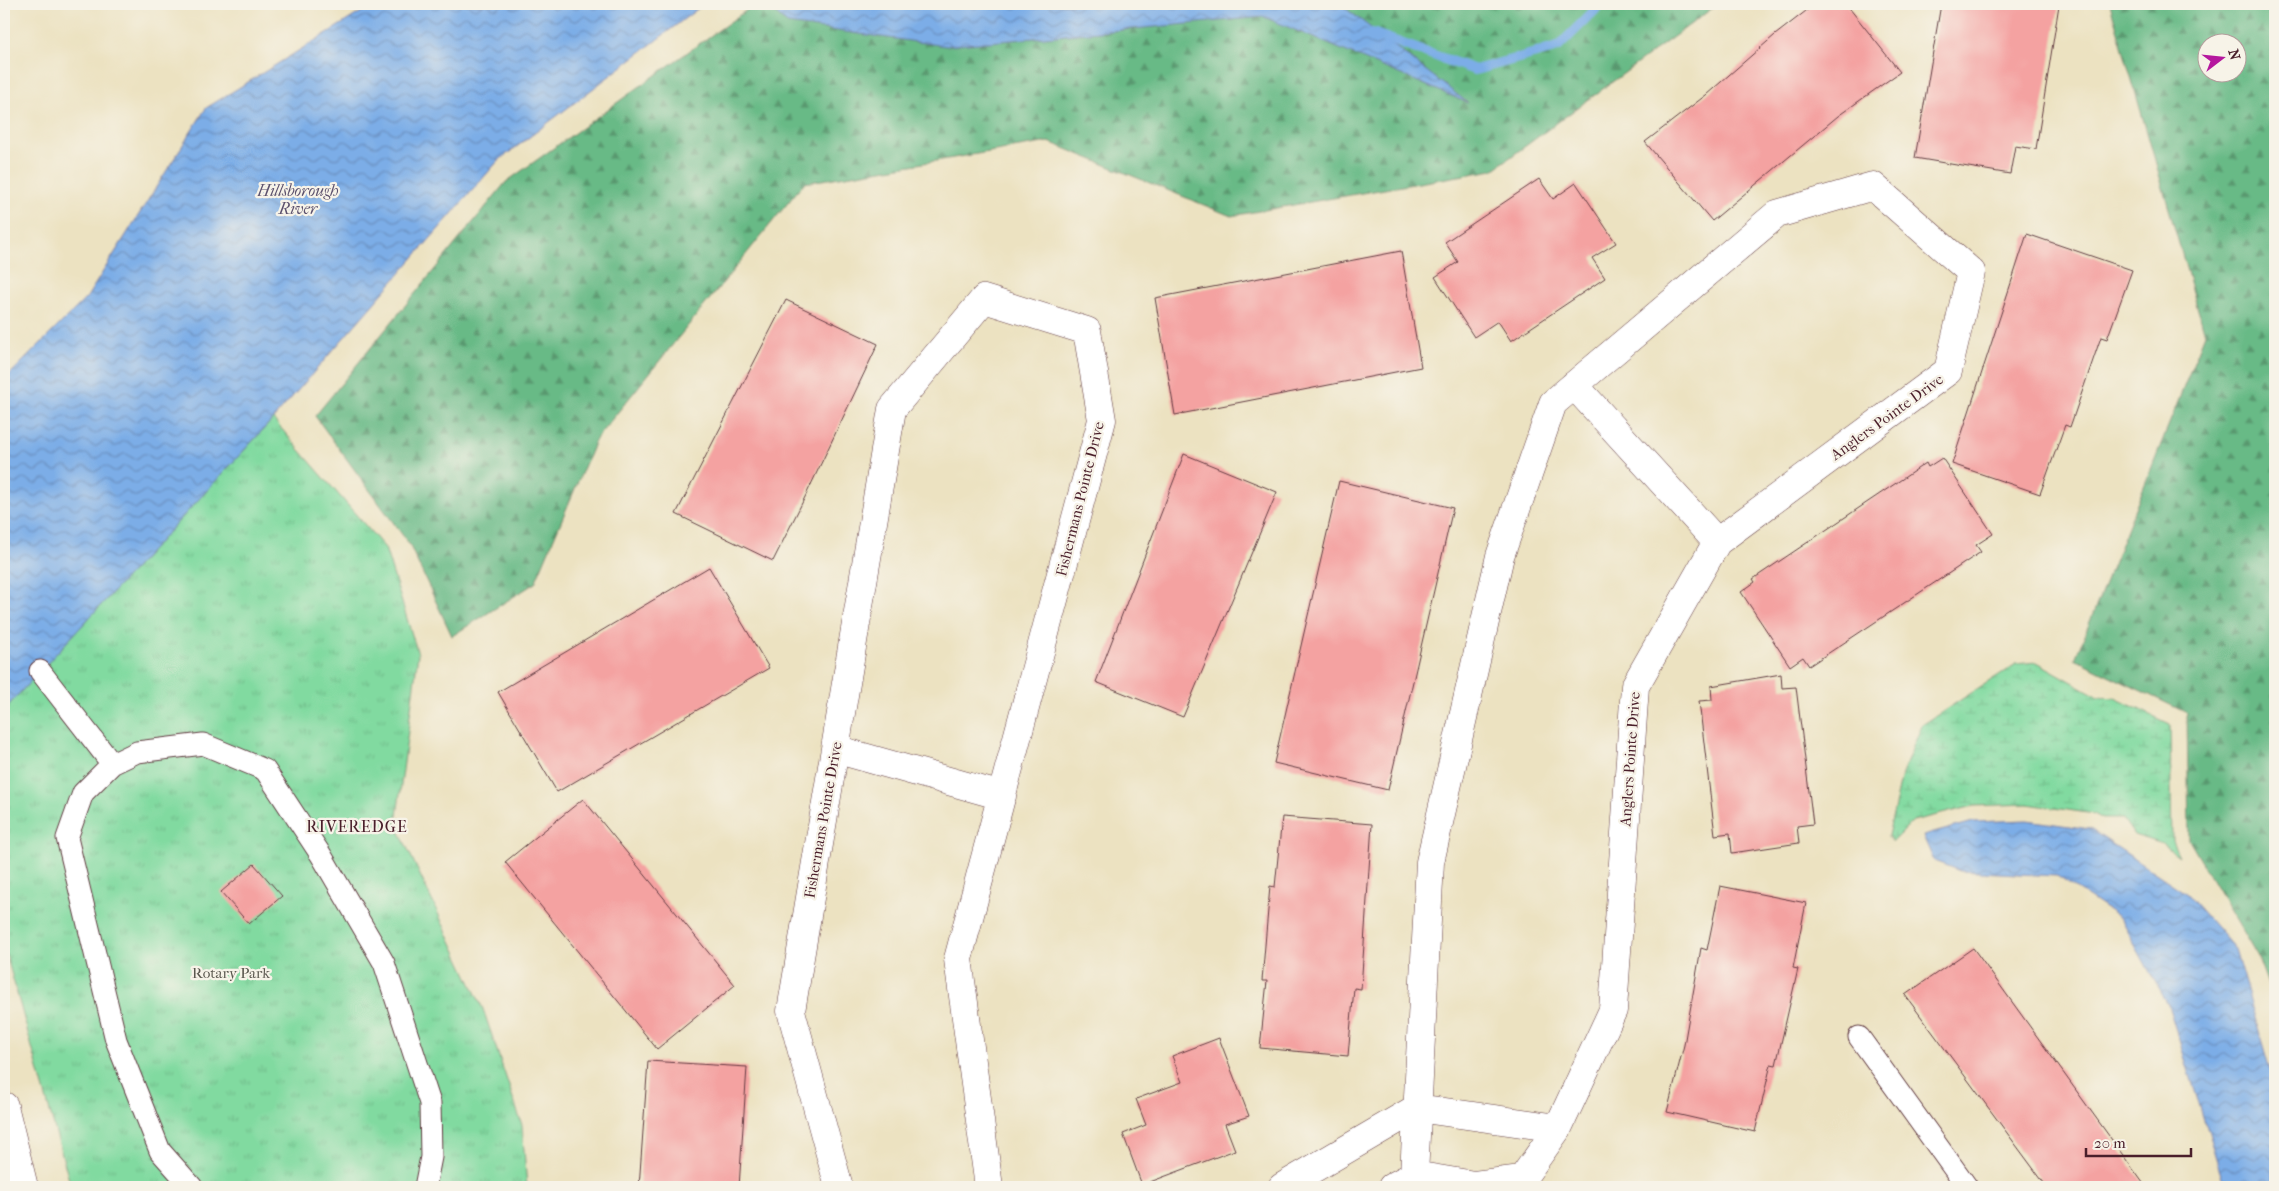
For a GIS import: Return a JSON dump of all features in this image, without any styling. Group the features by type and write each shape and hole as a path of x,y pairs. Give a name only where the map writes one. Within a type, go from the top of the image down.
{"street":[{"name":"Anglers Pointe Drive","path":"1403,1181 1417,1108 1430,862 1500,556 1553,403 1777,214 1873,186 1971,272 1948,372 1717,542 1635,686 1613,1010 1558,1128"},
{"name":"Fishermans Pointe Drive","path":"839,1187 791,1011 892,409 984,299 1087,331 1102,420 958,959 989,1187"},
{"path":"1574,385 1717,542"},
{"path":"835,748 1002,796"},
{"path":"4,1106 24,1187"},
{"path":"1282,1187 1417,1108 1558,1128 1522,1178 1474,1184 1403,1181"}],"lane":[{"path":"40,671 112,764"},
{"path":"192,1187 160,1151 116,1040 67,838 83,793 112,764 137,752 203,744 265,770 321,855 384,963 430,1102 431,1157 425,1187"},
{"path":"1859,1037 1968,1187"}],"green space":[{"path":"753,4 1718,4 1493,170 1231,216 1049,142 804,183 596,439 535,583 452,636 409,544 315,416 506,182"},
{"path":"2110,4 2275,4 2275,1003 2258,958 2189,840 2187,713 2075,659 2205,334"},
{"name":"Rotary Park","path":"273,419 385,548 418,654 396,824 483,1009 522,1125 527,1187 71,1187 4,947 4,710"},
{"path":"2037,662 2099,697 2115,698 2170,724 2172,841 2179,856 2163,844 2134,835 2123,819 2103,819 2094,814 2028,804 1974,806 1913,821 1892,842 1888,836 1902,774 1922,725 2016,664"}],"water":[{"name":"Hillsborough River","path":"374,4 704,4 498,161 273,419 4,710 4,380 87,297 206,108"},
{"path":"766,4 1340,4 1468,103 1264,17 946,46 787,24"},
{"path":"2027,820 2090,829 2187,894 2235,949 2275,1087 2275,1187 2225,1187 2168,1005 2120,918 2057,876 1960,871 1934,861 1923,836 1973,822"}],"building":[{"path":"1815,4 1846,4 1900,72 1838,116 1712,221 1645,142 1706,95 1775,35"},
{"path":"1941,4 2059,5 2036,149 2015,146 2010,174 1915,158"},
{"path":"1539,179 1553,199 1576,183 1616,243 1592,258 1605,278 1511,341 1498,321 1474,337 1435,277 1458,262 1445,242"},
{"path":"2027,234 2132,270 2107,339 2101,337 2070,427 2065,425 2040,494 1952,464"},
{"path":"1401,251 1421,367 1175,415 1155,298"},
{"path":"786,300 878,344 773,561 676,514"},
{"path":"1184,454 1277,492 1183,717 1096,682"},
{"path":"1942,458 1993,534 1976,545 1981,552 1809,666 1803,657 1790,666 1741,592 1755,582 1753,579 1926,463 1928,467"},
{"path":"1339,481 1453,508 1388,790 1274,763"},
{"path":"709,567 769,668 557,792 498,692"},
{"path":"1781,674 1782,688 1796,687 1813,824 1797,826 1799,843 1732,853 1730,833 1715,835 1699,701 1712,700 1711,686"},
{"path":"583,799 735,985 657,1049 505,862"},
{"path":"1282,817 1372,824 1361,989 1354,988 1348,1056 1260,1048 1267,981 1262,981 1270,886 1275,887"},
{"path":"254,864 282,896 249,924 221,892"},
{"path":"1720,886 1806,903 1793,968 1798,969 1776,1065 1771,1064 1755,1132 1667,1112 1684,1045 1701,948 1707,950"},
{"path":"1973,948 2146,1187 2047,1187 1905,995"},
{"path":"1219,1038 1249,1116 1225,1124 1235,1150 1142,1185 1123,1134 1146,1125 1136,1099 1182,1082 1172,1056"},
{"path":"648,1061 747,1067 739,1187 639,1187"}],"waterway":[{"path":"1372,33 1475,70 1558,47 1601,4"}],"district":[{"name":"RIVEREDGE","path":"357,826"}]}
